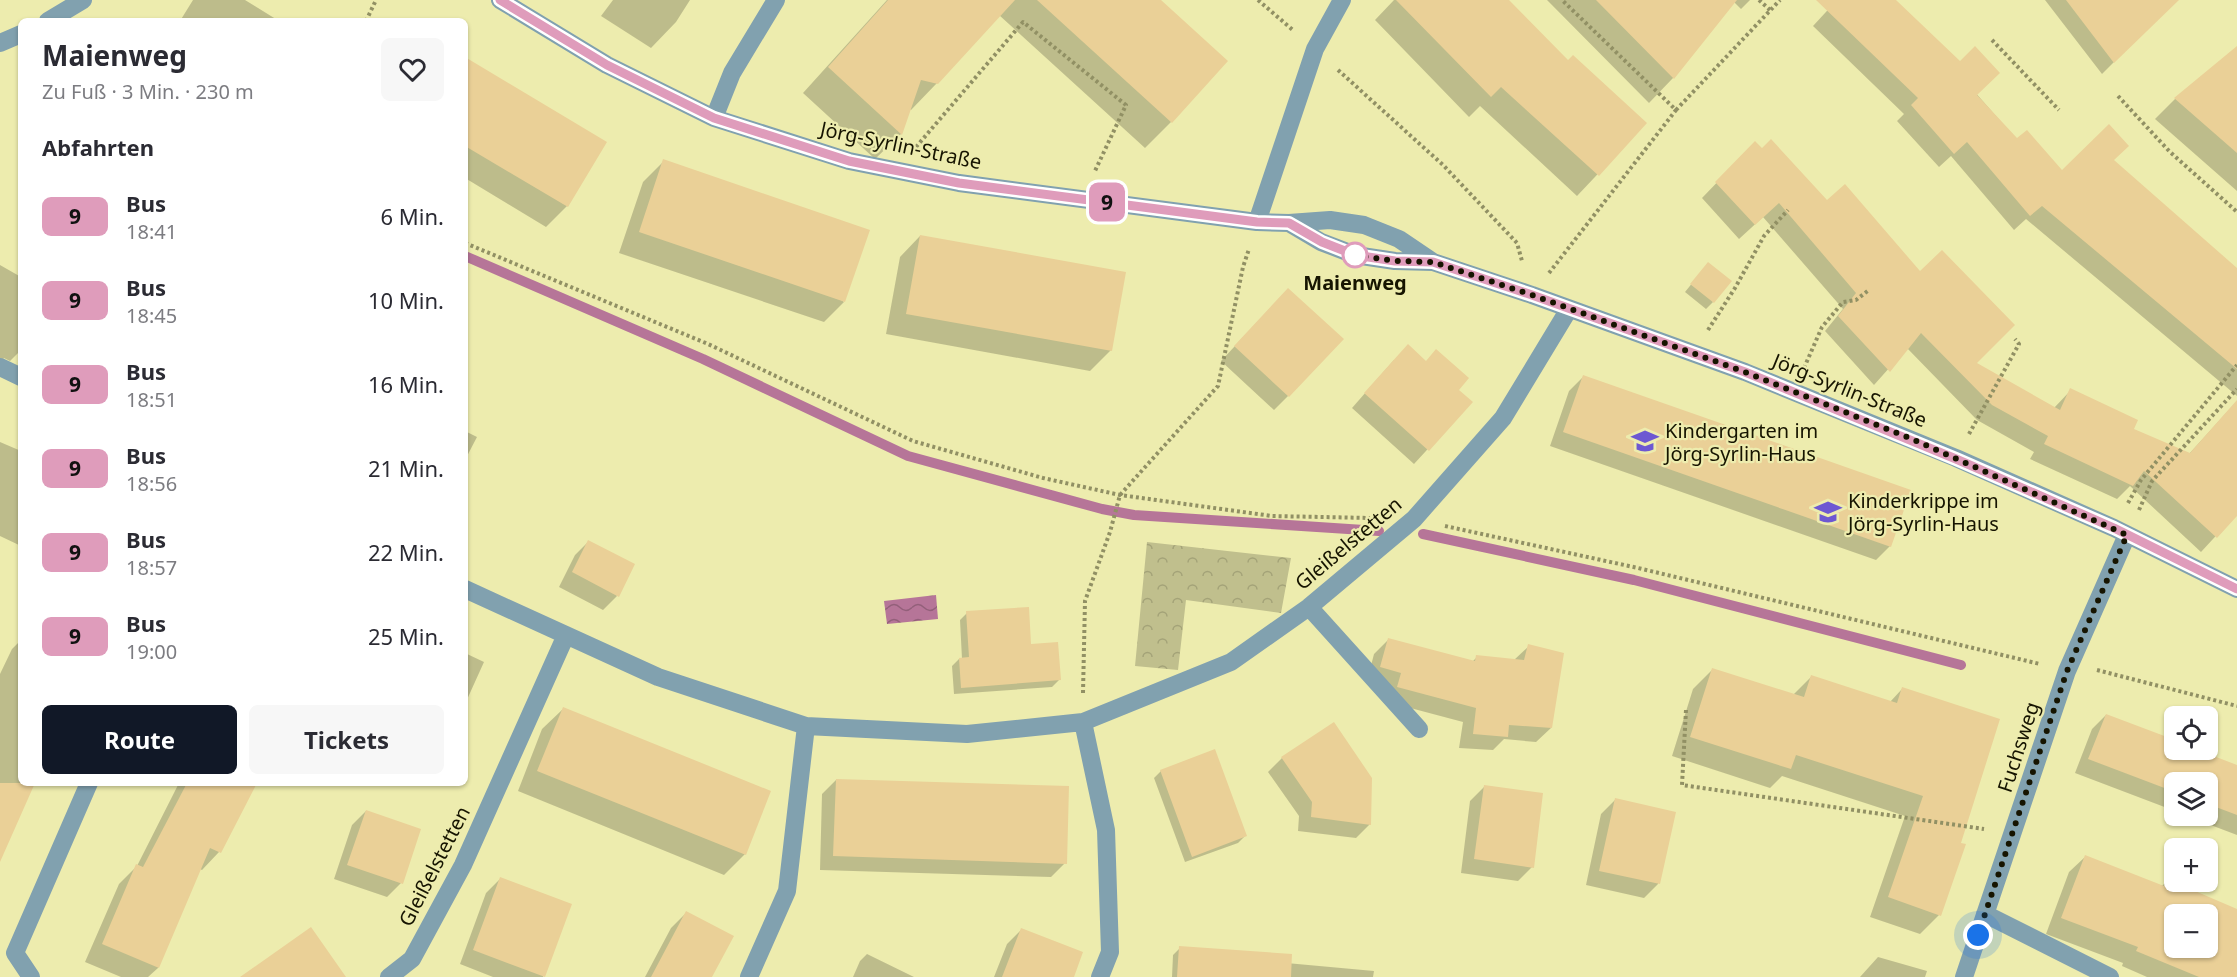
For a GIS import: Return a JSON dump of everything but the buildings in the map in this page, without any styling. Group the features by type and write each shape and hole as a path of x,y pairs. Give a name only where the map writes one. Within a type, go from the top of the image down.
{"street":[{"path":"53,18 83,0"},
{"name":"Jörg-Syrlin-Straße","path":"500,0 607,65 714,118 849,161 959,183 1257,222 1289,223 1330,220 1365,225 1399,238 1433,262 1532,295 1794,390 2120,532 2237,589"},
{"path":"714,118 732,73 776,0"},
{"path":"1257,222 1315,49 1342,0"},
{"path":"0,43 18,35"},
{"name":"Jörg-Syrlin-Straße","path":"1289,223 1322,242 1355,255 1395,261 1433,262"},
{"name":"Gleißelstetten","path":"468,590 658,677 806,726 967,734 1083,722 1231,662 1308,607 1414,519 1503,418 1569,309"},
{"path":"0,367 18,376"},
{"name":"Fuchsweg","path":"1964,977 2068,667 2120,532"},
{"path":"1308,607 1419,729"},
{"name":"Gleißelstetten","path":"389,977 412,959 463,865 566,635"},
{"path":"1083,722 1106,830 1110,952 1100,977"},
{"path":"749,977 787,891 806,726"},
{"path":"32,977 15,953 88,786"},
{"path":"1985,914 2110,977"}],"path":[{"path":"367,18 376,0"},
{"path":"1258,0 1443,165 1517,243 1532,295"},
{"path":"1562,0 1676,110"},
{"path":"1759,0 1770,10"},
{"path":"1532,295 1676,110 1780,0"},
{"path":"896,171 1023,22 1126,105 1101,157"},
{"path":"1992,40 2059,110"},
{"path":"2118,96 2170,152 2237,212"},
{"path":"1693,353 1735,288 1764,236 1788,210"},
{"path":"1083,722 1085,601 1110,532 1120,495 1218,386 1243,267 1257,222"},
{"path":"468,244 708,344 913,441 1043,478 1120,495 1272,516 1414,519 1638,568 2237,706"},
{"path":"1794,390 1822,327 1843,302 1856,300 1869,290"},
{"path":"1956,459 2019,344 2014,339"},
{"path":"2120,532 2140,480 2237,365"},
{"path":"2120,532 2152,482 2237,389"},
{"path":"1686,710 1682,784 2013,834"}],"green space":[{"path":"1147,542 1291,558 1281,613 1186,600 1178,670 1135,666"}],"water":[{"path":"936,595 938,619 887,624 884,601"}],"waterway":[{"path":"468,257 703,359 908,456 1102,509 1134,515 1379,531"},
{"path":"1423,534 1634,580 1961,665"}],"bus line":[{"name":"9","path":"500,0 607,65 714,118 849,161 959,183 1257,222 1289,223 1322,242 1355,255 1395,261 1433,262 1532,295 1794,390 1912,439 2114,528 2237,589"}],"place":[{"name":"Maienweg","path":"1355,255"},
{"name":"Kindergarten im Jörg-Syrlin-Haus","path":"1645,441"},
{"name":"Kinderkrippe im Jörg-Syrlin-Haus","path":"1828,512"}],"route":[{"path":"1355,255 1395,261 1433,262 1745,372 1912,439 2127,535 2067,671 1978,935"}]}
